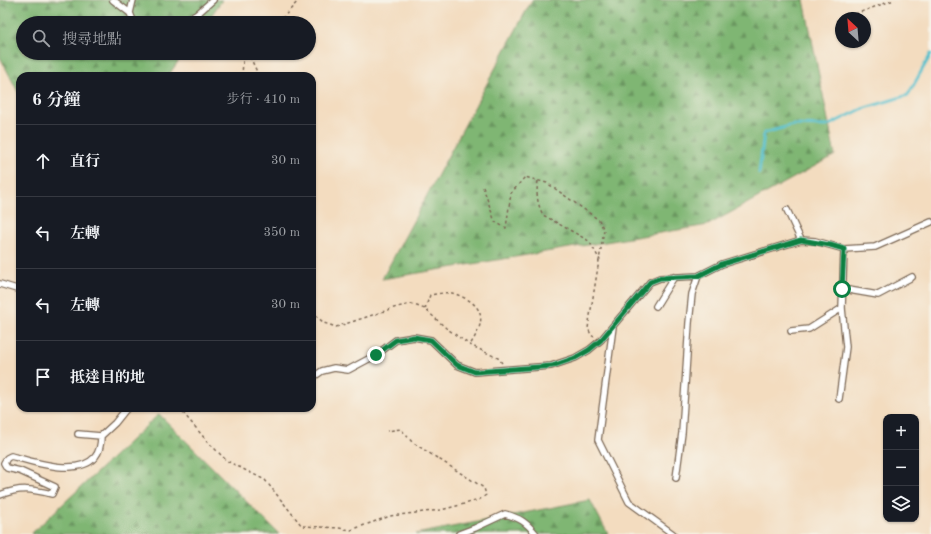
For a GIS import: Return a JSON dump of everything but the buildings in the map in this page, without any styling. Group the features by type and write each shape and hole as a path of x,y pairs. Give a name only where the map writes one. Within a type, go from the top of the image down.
{"lane":[{"path":"113,0 130,13 131,16"},
{"path":"130,13 133,0"},
{"path":"194,16 213,0"},
{"path":"787,210 801,240"},
{"path":"316,375 322,371 334,368 348,370 376,355 396,340 414,337 431,340 457,365 475,372 552,366 575,358 589,350 601,340 650,282 660,278 698,276 722,264 801,240 844,249 875,247 931,222"},
{"path":"839,400 846,347 842,308 844,249"},
{"path":"676,478 682,433 691,302 698,276"},
{"path":"656,306 674,277"},
{"path":"842,289 878,295 912,277"},
{"path":"0,284 16,289"},
{"path":"791,331 809,329 842,308"},
{"path":"614,325 598,440 629,502 673,534"},
{"path":"0,495 14,490 31,489 52,494 54,487 20,471 7,468 4,463 7,458 11,456 50,466 79,466 96,456 101,444 101,436 124,412"},
{"path":"78,434 101,436"},
{"path":"459,534 505,514 517,517 527,523 536,534"}],"path":[{"path":"284,16 299,0"},
{"path":"861,12 894,0"},
{"path":"242,72 243,62 245,60"},
{"path":"251,60 257,72"},
{"path":"483,187 495,222 506,228 511,193 525,177 547,183 599,220 604,230 588,328 591,335 601,340"},
{"path":"538,181 536,192 542,215 588,241 600,260"},
{"path":"425,309 430,295 453,293 467,299 476,306 481,318 477,334 470,345"},
{"path":"316,316 324,323 336,327 397,307 411,304 425,309 446,328 470,345 498,358 508,370"},
{"path":"182,412 207,441 227,461 265,480 302,526 351,530 390,516 441,510 479,500 486,495 484,488 412,442 401,429 387,431"}],"green space":[{"path":"0,0 222,0 211,16 16,16 16,60 179,60 171,72 16,72 16,88 0,57"},
{"path":"532,0 804,0 835,155 708,225 382,279"},
{"path":"159,414 279,534 31,534"},
{"path":"590,500 608,534 416,534"}],"waterway":[{"path":"759,173 764,133 793,125 827,126 862,109 908,95 931,54"}],"route":[{"path":"376,355 396,340 414,337 431,340 457,365 475,372 552,366 575,358 589,350 601,340 650,282 660,278 698,276 722,264 786,243 801,240 816,241 844,249 842,289"}]}
